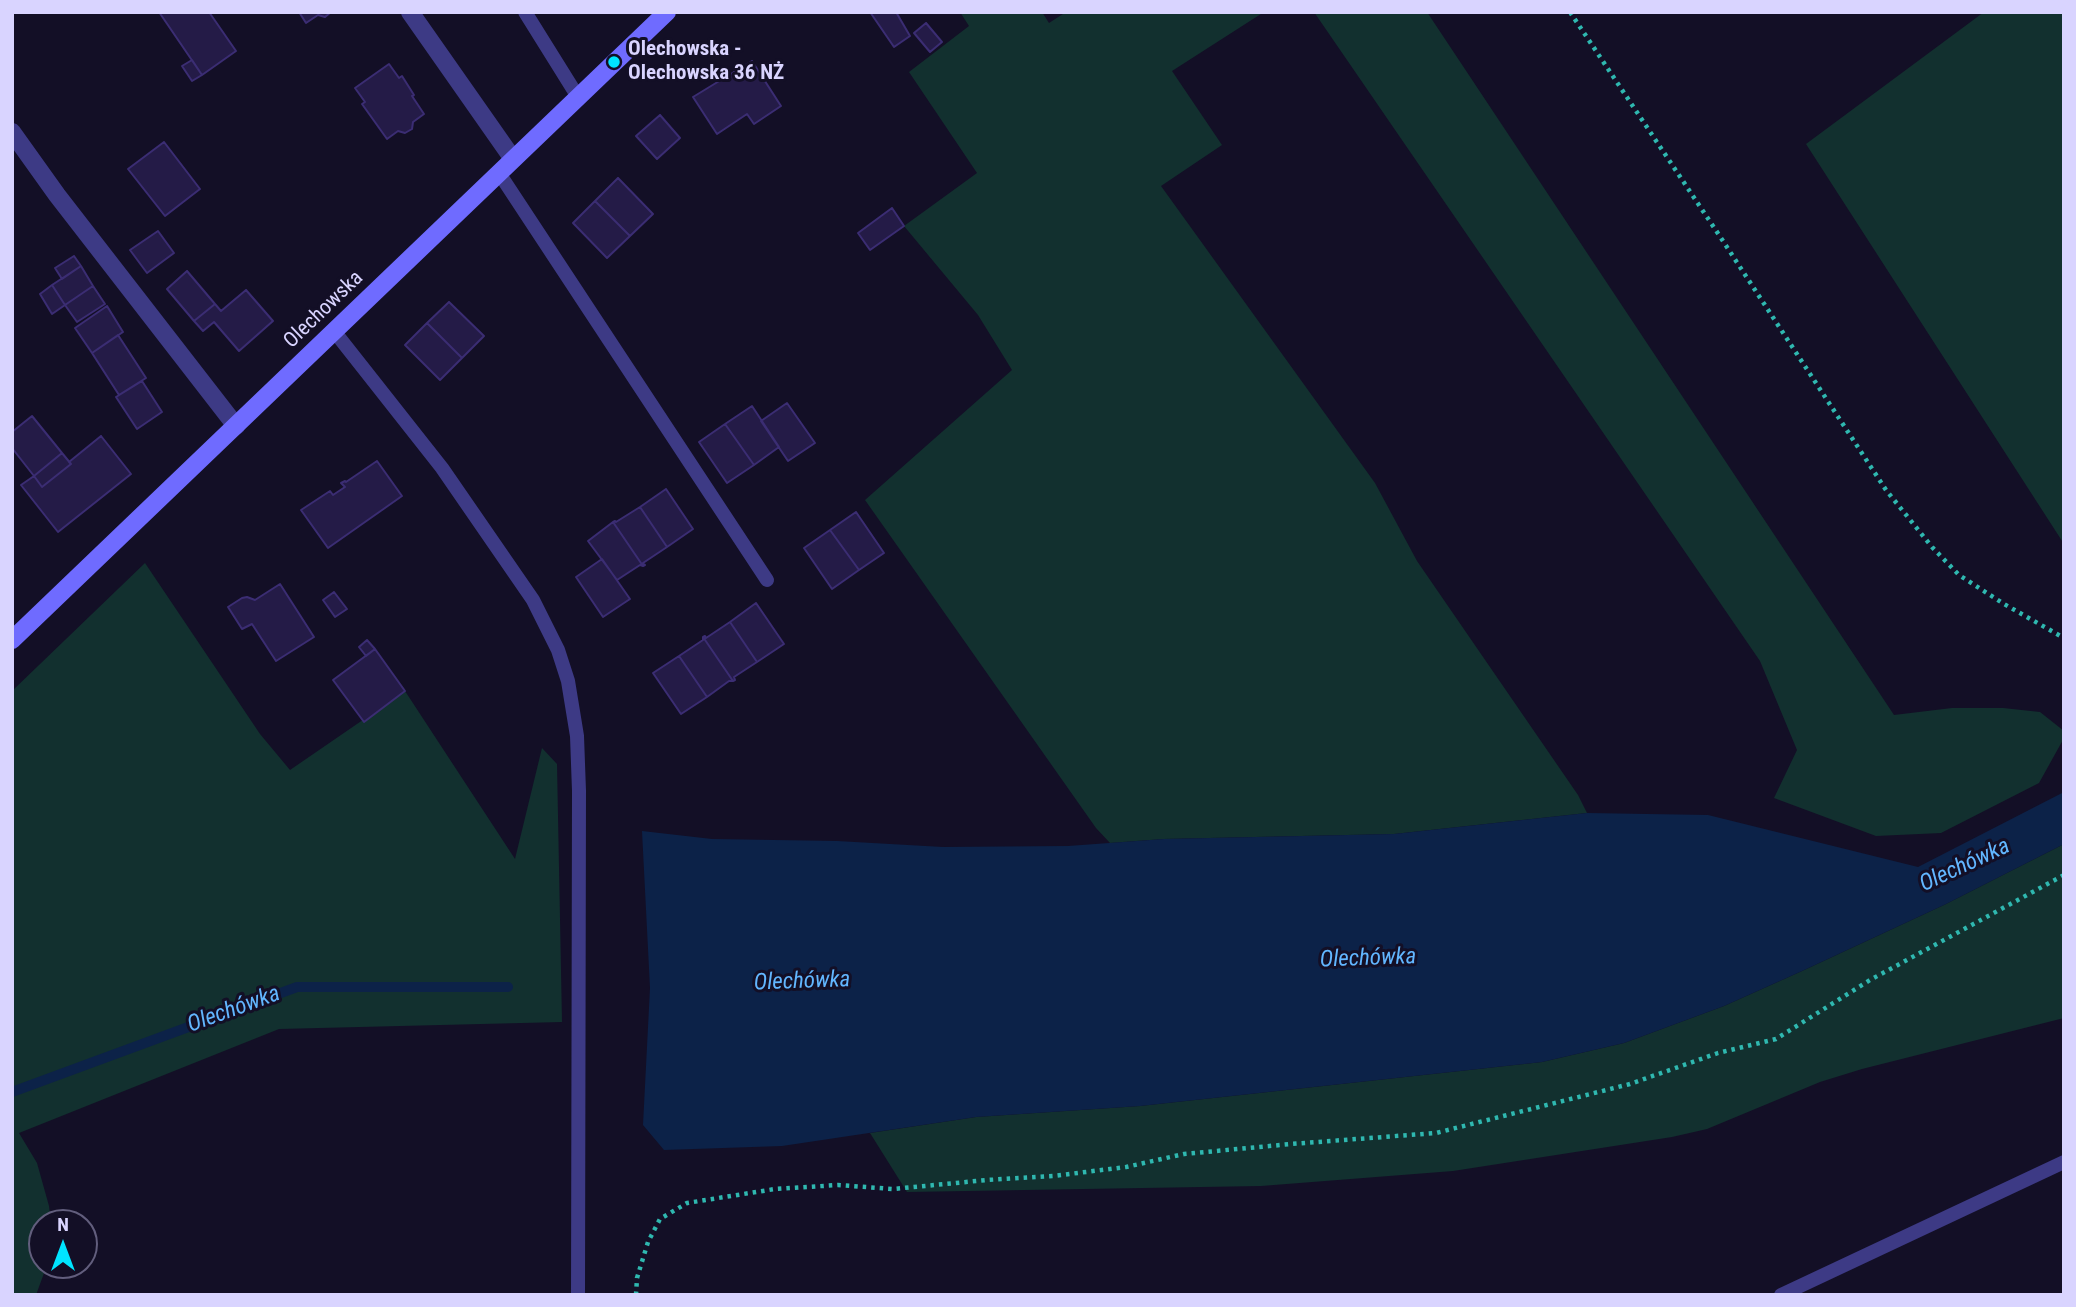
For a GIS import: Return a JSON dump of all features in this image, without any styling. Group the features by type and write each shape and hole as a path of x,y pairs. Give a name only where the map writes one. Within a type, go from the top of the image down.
{"street":[{"path":"410,12 513,159"},
{"name":"Olechowska","path":"12,640 667,12"},
{"path":"12,132 57,195 236,426"}],"lane":[{"path":"525,12 578,97"},
{"path":"499,173 767,580"},
{"path":"334,331 442,468 533,600 558,650 568,681 577,736 579,791 578,1295"},
{"path":"1781,1295 2064,1162"}],"path":[{"path":"1570,12 1886,490 1959,575 2064,638"},
{"path":"636,1295 648,1242 660,1219 687,1203 775,1189 838,1185 893,1189 1053,1176 1126,1167 1184,1154 1436,1133 1630,1084 1718,1053 1776,1039 1870,980 2064,875"}],"green space":[{"path":"960,12 1042,12 1049,23 1066,12 1264,12 1172,71 1222,145 1161,186 1375,483 1417,561 1578,795 1587,813 1394,834 1164,839 1110,843 1096,828 865,500 1012,370 978,315 904,226 977,173 909,72 969,26"},
{"path":"1314,12 1427,12 1894,715 1952,708 2003,708 2040,712 2064,731 2064,738 2039,783 1941,833 1876,836 1774,798 1797,750 1760,661"},
{"path":"1984,12 2064,12 2064,544 1806,144"},
{"path":"145,563 260,734 290,770 405,691 515,859 542,748 557,764 562,1022 279,1029 19,1133 37,1163 49,1209 28,1209 28,1279 42,1279 36,1295 12,1295 12,691"},
{"path":"2064,844 2064,1018 1820,1082 1707,1129 1672,1137 1453,1171 1261,1186 907,1192 870,1133 976,1117 1140,1106 1542,1062 1624,1043 1724,1006 1802,971 1946,904"}],"water":[{"path":"2064,792 2064,844 1946,904 1802,971 1724,1006 1624,1043 1542,1062 1140,1106 976,1117 782,1146 664,1150 643,1125 650,988 642,831 712,839 837,841 943,847 1068,846 1164,839 1394,834 1587,813 1708,815 1918,867"}],"building":[{"path":"159,12 209,12 236,51 202,75"},
{"path":"299,12 331,12 325,17 318,15 306,23"},
{"path":"870,12 896,12 910,36 894,47"},
{"path":"926,23 942,42 930,52 914,33"},
{"path":"192,60 202,75 192,81 182,66"},
{"path":"752,61 781,106 754,124 747,114 717,134 693,97"},
{"path":"389,64 399,78 402,76 424,114 413,122 412,129 405,133 398,131 387,139 362,104 365,102 355,88"},
{"path":"660,115 680,138 657,159 636,136"},
{"path":"164,142 200,189 165,216 128,169"},
{"path":"618,178 653,214 630,236 595,201"},
{"path":"595,201 630,236 607,258 573,223"},
{"path":"892,208 904,226 870,250 858,233"},
{"path":"158,231 174,253 147,273 130,250"},
{"path":"74,256 81,266 62,279 55,268"},
{"path":"81,266 93,286 65,305 52,285"},
{"path":"187,271 215,304 194,321 167,289"},
{"path":"52,285 65,305 52,314 40,294"},
{"path":"93,286 105,304 77,322 65,305"},
{"path":"246,290 273,321 239,351 214,322 203,331 194,321 215,304 221,311"},
{"path":"449,302 484,336 462,358 427,323"},
{"path":"107,306 123,332 92,353 75,328"},
{"path":"427,323 462,358 440,380 405,345"},
{"path":"118,335 146,378 119,395 92,353"},
{"path":"142,381 162,412 137,429 116,397"},
{"path":"787,403 815,443 788,461 761,421"},
{"path":"752,406 779,447 754,465 725,424"},
{"path":"32,416 62,453 34,476 12,448 12,432"},
{"path":"725,424 754,465 727,483 699,442"},
{"path":"101,436 131,474 58,532 21,485 34,476 42,487"},
{"path":"62,453 71,464 42,487 34,476"},
{"path":"377,461 402,496 328,548 301,510 330,491 333,495 345,487 341,483"},
{"path":"666,489 693,529 667,547 640,507"},
{"path":"640,507 667,547 643,563 643,566 613,522"},
{"path":"856,512 884,553 859,570 830,530"},
{"path":"613,522 643,566 640,565 617,580 588,541"},
{"path":"830,530 859,570 832,589 804,548"},
{"path":"602,559 630,599 603,617 576,577"},
{"path":"280,584 314,637 276,661 252,624 242,629 228,607 242,598 255,600"},
{"path":"334,592 347,609 335,617 323,600"},
{"path":"756,603 784,644 757,662 730,622"},
{"path":"730,622 757,662 734,677 733,681 703,637 706,638"},
{"path":"703,637 733,681 707,697 679,656 703,640"},
{"path":"367,640 375,649 366,656 359,647"},
{"path":"375,649 405,691 364,722 333,680"},
{"path":"679,656 707,697 681,714 653,673"}],"waterway":[{"name":"Olechówka","path":"12,1092 297,987 508,987"}],"place":[{"name":"Olechowska - Olechowska 36 NŻ","path":"614,62"}]}
